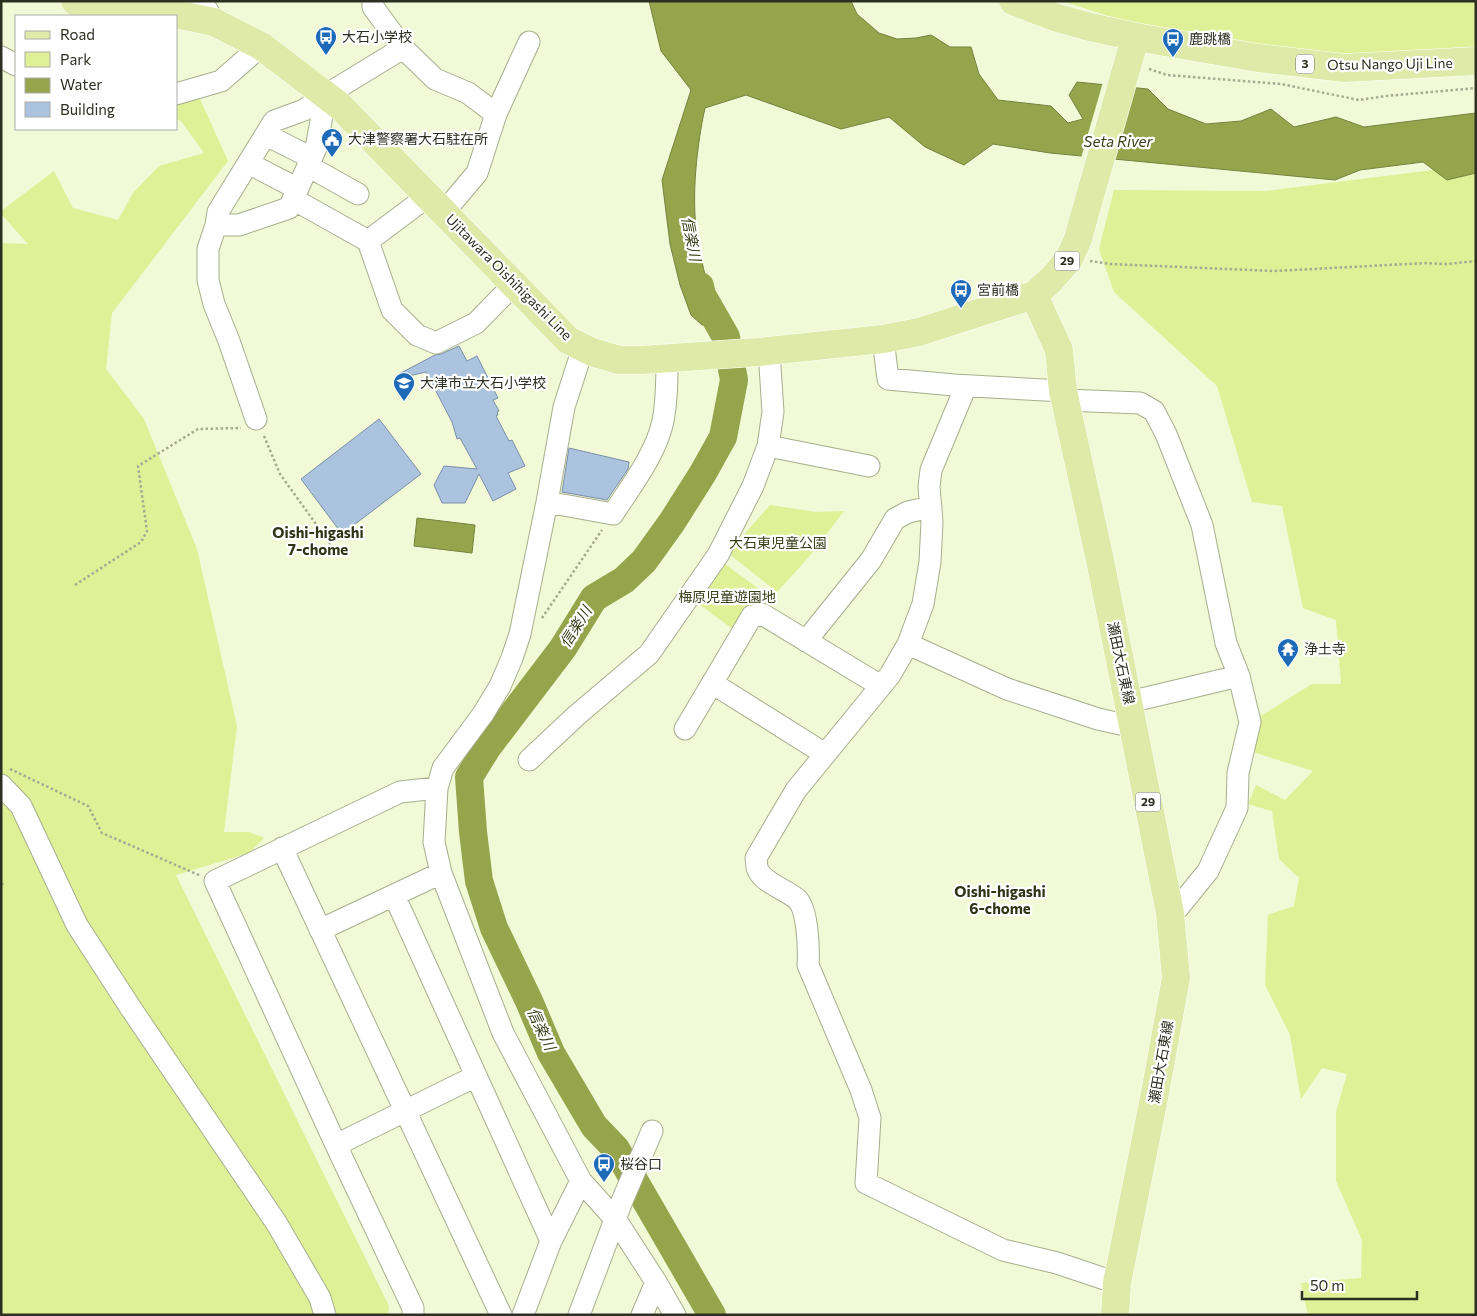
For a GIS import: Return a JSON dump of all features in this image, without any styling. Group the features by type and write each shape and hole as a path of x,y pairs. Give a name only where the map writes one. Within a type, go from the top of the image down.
{"main road":[{"name":"Ujitawara Oishihigashi Line","path":"75,1 133,5 185,16 208,11 261,46 340,106 568,340 592,352 619,360 673,358 764,352 883,339 919,332 1034,295"},
{"name":"Otsu Nango Uji Line","path":"1013,1 1054,17 1134,43 1344,68 1476,61"},
{"name":"29","path":"1034,295 1051,280 1069,259 1078,239 1134,43"},
{"name":"瀬田大石東線","path":"1034,295 1059,350 1064,396 1100,560 1170,913 1176,978 1155,1093 1116,1283 1116,1315"}],"street":[{"path":"372,1 373,7 403,48 435,78 468,93 496,114"},
{"path":"368,241 436,204 478,173 496,114 529,42"},
{"path":"178,93 221,81 261,46"},
{"path":"256,419 214,304 208,280 208,249 218,212 274,121 304,110 403,48"},
{"path":"1,57 15,64"},
{"path":"216,225 239,225 290,208 316,148 326,95"},
{"path":"266,135 358,194"},
{"path":"248,163 368,241 392,310 417,335 436,343 476,323 514,284"},
{"path":"883,339 888,379 1140,403 1154,411 1166,434 1202,525 1226,643 1240,676 1250,722 1238,773 1237,808 1208,871 1178,908 1170,913"},
{"path":"583,348 564,407 520,634 500,686 483,714 444,768 437,788 434,842 441,873 503,1033 580,1181 619,1210 675,1315"},
{"path":"529,760 577,715 649,654 718,554 753,486 768,446 773,412 764,352"},
{"path":"547,502 613,514 655,445 663,423 667,385 673,358"},
{"path":"966,386 931,470 929,487 932,522 930,562 923,604 908,644 890,675 796,790 756,858 757,870 765,878 799,901 805,919 809,950 808,965 861,1090 870,1118 866,1183 1003,1250 1058,1263 1116,1283"},
{"path":"768,446 869,466"},
{"path":"806,641 871,560 895,519 908,512 931,507"},
{"path":"685,729 752,616 762,614 880,686"},
{"path":"908,644 1007,689 1098,719 1131,715 1240,676"},
{"path":"712,683 825,754"},
{"path":"4,777 21,806 77,924 130,1007 277,1224 320,1298 325,1315"},
{"path":"413,1315 413,1308 215,882 400,792 437,788"},
{"path":"282,848 501,1315"},
{"path":"320,930 441,873"},
{"path":"394,895 551,1241"},
{"path":"336,1145 476,1076"},
{"path":"579,1315 619,1210 652,1131"},
{"path":"523,1315 551,1241 580,1181"},
{"path":"642,1315 656,1282"}],"path":[{"path":"1069,259 1110,264 1274,271 1427,263 1446,264 1476,261"},
{"path":"74,585 142,542 147,530 138,466 198,429 250,427 256,419 280,474 331,545"},
{"path":"520,634 539,623 613,514"},
{"path":"4,777 12,769 88,806 102,833 215,882"},
{"path":"1,884 6,884"}],"green space":[{"path":"1062,1 1476,1 1476,49 1390,56 1297,55 1127,22"},
{"path":"200,99 228,161 112,313 106,369 144,419 197,549 237,726 224,832 249,832 264,838 249,853 176,875 389,1306 388,1315 1,1315 1,243 28,244 1,214 1,211 54,171 73,208 118,220 133,193 159,166 204,153 181,121 178,120 178,104"},
{"path":"1476,162 1476,1315 1308,1315 1301,1283 1361,1278 1362,1240 1336,1181 1336,1112 1347,1074 1322,1068 1301,1099 1290,1035 1265,985 1268,915 1294,906 1299,878 1279,859 1272,811 1248,804 1256,785 1285,800 1313,771 1253,752 1256,719 1312,684 1341,684 1336,620 1303,608 1282,506 1252,502 1217,386 1114,292 1099,249 1114,190 1265,191 1449,168"},
{"name":"大石東児童公園","path":"770,505 816,512 844,511 808,558 777,592 728,553"},
{"name":"梅原児童遊園地","path":"722,562 770,597 763,607 751,601 733,629 696,602"}],"water":[{"name":"Seta River","path":"649,1 851,1 857,14 879,33 897,39 931,35 950,47 971,47 979,74 998,100 1051,106 1068,123 1083,119 1069,95 1077,82 1148,89 1168,109 1206,124 1241,121 1271,109 1294,127 1336,117 1364,127 1476,113 1476,173 1447,180 1423,162 1360,170 1335,180 1050,153 993,144 964,165 925,147 889,117 841,129 746,95 705,108 702,122 697,154 695,220 701,257 717,325 702,325 691,315 680,285 670,244 662,180 691,90 661,51"},
{"path":"417,518 475,525 472,553 414,546"}],"pier":[{"path":"1103,82 1110,83 1088,159 1081,158"}],"building":[{"path":"459,346 467,361 477,356 498,398 493,400 499,411 496,416 509,441 512,440 525,466 508,473 516,489 493,501 479,474 465,503 442,503 434,485 444,466 477,469 460,438 457,439 452,422 426,372 400,378 399,374 435,355"},
{"path":"379,419 421,474 342,534 301,479"},
{"path":"569,448 629,462 628,469 607,500 562,492"}],"waterway":[{"name":"信楽川","path":"700,286 702,295 726,337 734,380 723,437 672,522 644,561 624,580 594,598 563,648 487,748 469,777 479,881 494,928 529,1001 551,1053 594,1126 616,1149 712,1315"}],"place":[{"name":"大石小学校","path":"326,56"},
{"name":"鹿跳橋","path":"1173,58"},
{"name":"大津警察署大石駐在所","path":"332,158"},
{"name":"宮前橋","path":"961,309"},
{"name":"大津市立大石小学校","path":"404,402"},
{"name":"浄土寺","path":"1288,668"},
{"name":"桜谷口","path":"604,1183"}],"district":[{"name":"Oishi-higashi 7-chome","path":"318,542"},
{"name":"Oishi-higashi 6-chome","path":"1000,900"}]}
